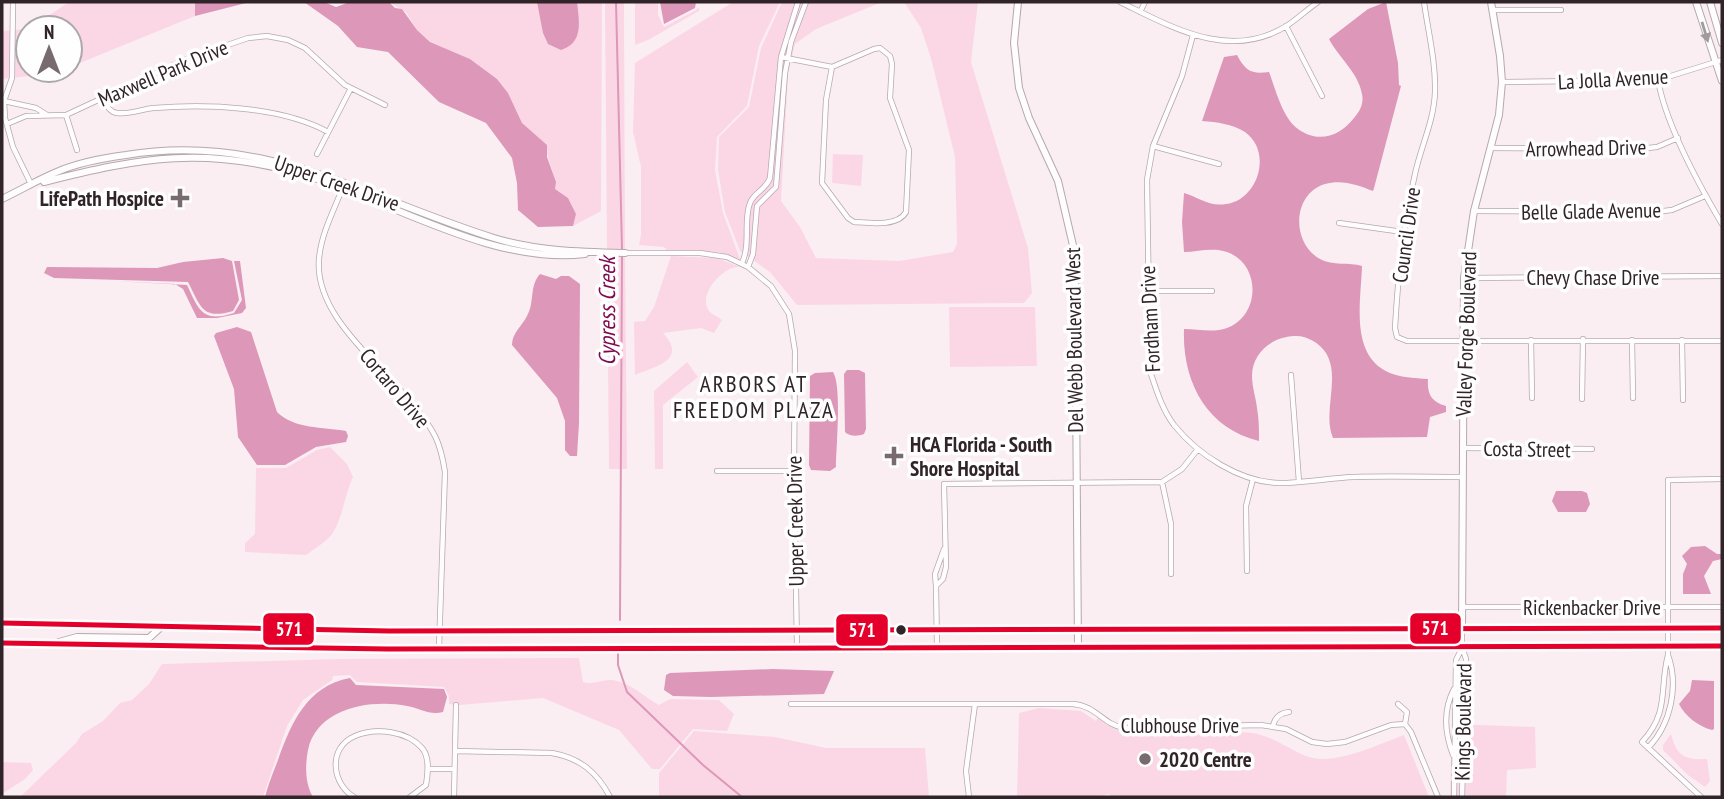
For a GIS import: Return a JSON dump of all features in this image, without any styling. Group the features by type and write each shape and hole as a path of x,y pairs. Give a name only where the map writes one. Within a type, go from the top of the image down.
{"main road":[{"name":"Del Webb Boulevard West","path":"1018,2 1014,43 1019,88 1029,118 1058,181 1075,254 1078,647"},
{"name":"Valley Forge Boulevard","path":"1462,629 1464,278 1475,211 1493,148 1499,115 1502,82 1492,2"},
{"path":"1696,2 1719,62 1722,81"},
{"path":"1710,2 1722,43"},
{"name":"Upper Creek Drive","path":"2,199 59,170 143,152 181,150 256,156 312,170 343,186 495,239 601,253 625,253"},
{"path":"2,624 439,631 1722,628"},
{"path":"54,644 77,637 149,638 160,628"},
{"path":"2,643 439,648 1722,646"}],"street":[{"path":"13,2 12,78 4,102 13,147 32,185"},
{"path":"742,263 747,252 750,205 754,196 768,185 770,178 780,57 798,2"},
{"path":"748,267 753,254 757,206 776,187 784,81 791,42 806,2"},
{"path":"1120,2 1193,35 1213,40 1257,37 1286,26 1318,2"},
{"path":"1140,12 1145,2"},
{"name":"Council Drive","path":"1424,2 1434,64 1435,92 1432,121 1415,172 1403,232 1395,328 1397,337 1407,341 1722,341"},
{"path":"1493,10 1561,10"},
{"path":"1286,26 1322,96"},
{"name":"Fordham Drive","path":"1193,35 1182,76 1153,146 1147,180 1150,371 1160,399 1174,424 1198,449 1221,465 1253,478 1276,483 1354,477 1462,477"},
{"name":"Maxwell Park Drive","path":"4,102 36,108 52,117 66,116 184,60 248,38 267,36 288,40 305,48 345,85 385,105"},
{"path":"780,57 832,68 874,49 880,48 890,56 890,98 909,150 906,212 895,222 854,222 822,183 826,100 832,68"},
{"name":"La Jolla Avenue","path":"1502,82 1658,80 1719,62"},
{"path":"1658,80 1660,94 1678,138 1722,224"},
{"path":"317,154 351,88"},
{"path":"102,98 111,111 117,113 153,108 214,107 256,111 294,119 328,132"},
{"name":"Maxwell Park Drive","path":"7,124 26,116 48,115"},
{"path":"66,116 77,150"},
{"name":"Arrowhead Drive","path":"1493,148 1639,149 1657,147 1678,138"},
{"path":"1153,146 1219,164"},
{"name":"Cortaro Drive","path":"343,186 318,260 320,280 328,306 427,423 442,454 445,472 439,648"},
{"name":"Belle Glade Avenue","path":"1475,211 1656,212 1672,210 1706,196"},
{"path":"1339,223 1403,232"},
{"name":"Upper Creek Drive","path":"625,253 700,253 727,257 742,263 771,286 789,314 795,351 797,647"},
{"name":"Chevy Chase Drive","path":"1464,278 1722,276"},
{"path":"1147,291 1212,291"},
{"path":"1582,399 1583,339"},
{"path":"1531,340 1532,398"},
{"path":"1632,340 1633,398"},
{"path":"1682,340 1683,400"},
{"path":"1291,375 1299,482"},
{"name":"Costa Street","path":"1462,448 1592,449"},
{"path":"936,586 943,579 946,567 944,484 1162,482 1182,469 1198,449"},
{"path":"717,471 794,471"},
{"path":"1247,571 1246,506 1253,478"},
{"path":"1701,797 1642,742 1654,728 1665,690 1664,667 1668,655 1669,607 1668,480 1722,479"},
{"path":"1162,482 1171,524 1171,574"},
{"path":"937,647 935,574 944,548"},
{"name":"Rickenbacker Drive","path":"1462,607 1722,607"},
{"name":"Kings Boulevard","path":"1462,629 1462,647 1466,659 1462,797"},
{"name":"Kings Boulevard","path":"1454,797 1456,660 1462,647"},
{"path":"1648,748 1661,732 1670,706 1672,667 1668,655"},
{"name":"Kings Boulevard","path":"1454,756 1446,731 1451,695 1456,685"},
{"name":"Clubhouse Drive","path":"791,704 1086,705 1111,725 1124,728 1273,726 1286,729 1312,742 1327,744 1345,742 1391,725 1405,724"},
{"path":"969,797 966,771 975,704"},
{"path":"1398,704 1407,712 1405,724 1412,732 1438,797"},
{"path":"454,797 456,705"},
{"path":"1273,726 1278,716 1289,712"},
{"path":"355,797 345,791 335,775 335,757 355,736 388,732 405,736 424,749 429,769 426,785 410,797"},
{"path":"455,751 528,752 565,756 594,772 610,797"},
{"path":"429,769 454,769"}],"shaded area":[{"path":"69,2 195,2 195,16 84,61 84,14 51,14"},
{"path":"195,2 250,2 195,16"},
{"path":"304,2 324,2 336,7 350,2 389,2 395,8 402,9 417,30 430,42 470,59 497,79 508,93 522,123 547,145 547,157 556,182 555,189 568,198 576,214 573,226 538,227 518,210 517,183 512,158 486,123 439,102 388,52 357,47 338,26"},
{"path":"389,2 602,2 601,211 573,226 576,214 568,198 555,189 547,145 522,123 508,93 497,79 470,59 430,42 417,30 406,12"},
{"path":"537,2 577,2 577,37 568,47 561,50 548,44"},
{"path":"605,2 624,2 625,250 607,250"},
{"path":"635,2 658,2 658,15 664,27 699,7 699,11 635,45"},
{"path":"660,2 696,2 695,8 664,24"},
{"path":"733,2 780,2 759,46 747,106 717,137 715,170 723,213 740,259 718,252 667,250 664,247 639,245 641,167 633,132 635,63"},
{"path":"782,2 882,2 816,29 795,44 788,74 781,201 800,227 816,258 899,261 953,252 957,244 955,157 921,28 904,2 978,2 971,62 1028,248 1032,293 1024,303 797,305 770,272 740,251 725,212 718,170 719,137 749,107 761,48"},
{"path":"1386,2 1401,86 1373,191 1344,182 1325,184 1314,189 1301,208 1300,231 1311,252 1320,259 1362,266 1361,329 1370,357 1381,368 1396,375 1428,379 1431,397 1446,406 1446,412 1430,417 1427,437 1333,438 1329,417 1332,373 1326,353 1308,338 1286,337 1271,343 1255,360 1252,380 1259,441 1240,435 1211,414 1201,400 1187,367 1184,329 1211,331 1227,328 1246,312 1252,290 1251,278 1238,258 1221,251 1184,252 1184,193 1214,204 1237,201 1253,185 1260,163 1254,141 1245,132 1224,124 1202,121 1224,57 1237,55 1250,71 1269,72 1284,110 1298,129 1321,137 1336,133 1360,110 1362,94 1357,79 1329,39 1368,9"},
{"path":"14,30 14,78 2,79 2,31"},
{"path":"833,154 863,155 861,186 832,183"},
{"path":"607,256 625,256 627,469 609,469"},
{"path":"671,256 717,258 740,267 727,271 709,289 706,304 709,311 722,320 714,333 701,328 663,333 670,342 671,356 660,365 635,375 634,322 645,321 654,307"},
{"path":"223,258 232,261 239,300 233,311 215,314 200,305 188,282 54,278 44,273 47,267 157,268"},
{"path":"234,261 240,261 246,308 242,313 217,318 197,318 183,289 176,284 187,285 199,308 209,315 224,316 234,313 242,300"},
{"path":"540,274 556,279 569,276 580,284 577,456 570,456 565,450 565,421 557,398 512,345 515,333 529,311 534,284"},
{"path":"949,307 1035,307 1037,366 950,367"},
{"path":"237,327 251,332 277,412 292,422 346,431 346,442 316,447 285,465 257,465 238,437 234,389 214,336"},
{"path":"687,362 698,377 663,405 663,469 655,469 654,391"},
{"path":"847,370 865,373 864,434 852,435 845,432 844,374"},
{"path":"833,372 838,403 836,467 830,471 811,470 810,376"},
{"path":"330,447 347,464 353,477 332,534 306,555 245,552 245,543 255,534 256,468 286,468 317,450"},
{"path":"1556,491 1587,493 1590,504 1586,512 1558,512 1552,501"},
{"path":"1705,546 1717,554 1722,554 1722,559 1713,561 1704,576 1711,594 1683,594 1683,574 1687,564 1682,556 1691,547"},
{"path":"579,658 583,682 617,681 630,686 659,705 670,699 719,700 734,714 727,731 693,729 660,769 652,769 619,730 543,698 449,704 449,696 444,687 357,682 350,675 333,676 332,680 303,700 287,726 263,797 20,797 82,734 103,721 120,703 132,700 149,684 162,664 338,659"},
{"path":"773,669 834,671 824,694 711,697 673,696 664,690 666,675 670,673"},
{"path":"350,678 356,685 444,689 447,697 443,712 377,704 347,710 334,716 322,724 313,736 308,750 306,774 313,797 265,797 289,733 303,708 322,689"},
{"path":"1692,680 1714,681 1712,730 1693,720 1679,704 1690,691"},
{"path":"1039,708 1081,711 1096,721 1098,717 1117,730 1252,733 1266,736 1317,759 1342,757 1404,735 1429,797 1113,797 1108,794 1099,797 1017,797 1019,713"},
{"path":"1452,724 1535,727 1536,768 1507,770 1506,797 1450,797"},
{"path":"694,731 775,737 826,748 925,748 929,797 659,797 659,773"},
{"path":"1671,734 1676,747 1683,755 1693,759 1707,759 1710,781 1705,787 1688,775 1663,750 1663,745"},
{"path":"2,762 31,763 33,770 25,779 2,794"}],"waterway":[{"name":"Cypress Creek","path":"616,2 622,249"},
{"name":"Cypress Creek","path":"620,620 622,255"},
{"name":"Cypress Creek","path":"618,653 618,665 627,692 703,765 742,797"}],"transit line":[{"name":"571","path":"2,623 389,631 1722,628"},
{"name":"571","path":"2,643 388,649 1722,646"}],"place":[{"name":"LifePath Hospice","path":"180,198"},
{"name":"HCA Florida - South Shore Hospital","path":"894,456"},
{"name":"2020 Centre","path":"1145,759"}],"district":[{"name":"ARBORS AT FREEDOM PLAZA","path":"754,396"}]}
